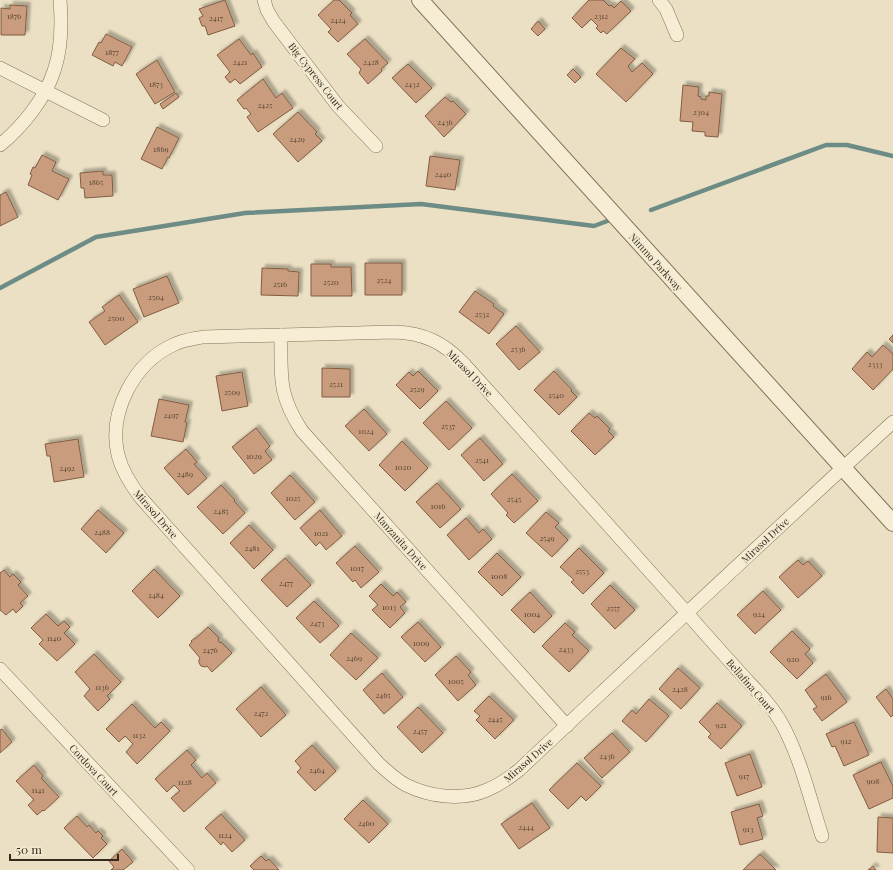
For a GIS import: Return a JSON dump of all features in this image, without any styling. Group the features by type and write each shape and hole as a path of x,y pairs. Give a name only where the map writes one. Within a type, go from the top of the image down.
{"street":[{"path":"0,145 25,120 45,90 54,71 59,47 61,22 60,0"},
{"name":"Big Cypress Court","path":"264,0 267,10 274,22 338,106 376,146"},
{"name":"Nimmo Parkway","path":"420,0 893,523"},
{"path":"659,0 666,9 677,35"},
{"path":"0,68 103,120"},
{"name":"Mirasol Drive","path":"687,613 453,352 426,337 405,332 203,337 174,344 159,353 135,378 126,392 120,409 117,425 116,440 118,455 130,484 141,498 379,764 392,776 420,791 454,796 471,795 487,790 519,770 893,422"},
{"name":"Manzanita Drive","path":"281,335 282,388 286,403 302,431 567,726"},
{"name":"Bellafina Court","path":"687,613 761,696 782,723 796,755 822,836"},
{"name":"Cordova Court","path":"0,669 188,870"}],"building":[{"path":"225,0 235,26 208,35 205,26 202,26 199,18 203,16 199,9"},
{"path":"334,0 339,0 352,13 350,15 358,24 338,42 328,32 331,29 318,15"},
{"path":"589,0 603,0 609,6 611,5 614,8 621,1 631,11 607,34 603,31 601,33 596,28 598,26 591,19 582,28 572,18"},
{"path":"10,5 27,6 25,35 1,35 1,8 10,9"},
{"path":"538,21 545,29 538,36 531,29"},
{"path":"106,34 132,47 122,66 115,62 113,66 92,55 99,42 101,43"},
{"path":"239,39 251,55 253,53 262,67 240,84 235,79 230,83 225,77 230,72 217,55"},
{"path":"365,39 388,63 368,84 359,73 361,69 347,54"},
{"path":"621,48 635,59 628,66 632,72 642,63 653,74 626,102 596,74"},
{"path":"157,60 175,92 155,104 136,74"},
{"path":"408,64 432,88 416,103 392,78"},
{"path":"573,69 581,77 575,83 567,75"},
{"path":"263,79 276,98 282,93 293,108 258,132 247,117 251,114 246,108 244,109 237,100"},
{"path":"683,85 699,87 698,96 701,97 701,99 706,100 706,96 709,96 709,92 722,94 718,137 705,136 705,132 692,131 693,122 680,121"},
{"path":"176,93 179,97 163,109 160,104"},
{"path":"445,97 451,102 453,101 466,114 444,137 425,116"},
{"path":"298,112 317,132 315,134 322,141 298,162 273,134"},
{"path":"157,127 179,138 162,169 141,159"},
{"path":"42,155 56,162 52,171 69,179 58,200 28,185 33,167 35,168"},
{"path":"430,156 460,160 455,190 426,186"},
{"path":"103,171 103,175 112,175 113,196 85,198 84,188 81,188 80,173"},
{"path":"6,192 18,217 0,226 0,195"},
{"path":"365,263 402,263 402,295 365,295"},
{"path":"311,264 331,264 331,267 351,267 352,296 311,296"},
{"path":"262,268 288,269 288,271 299,272 298,296 261,295"},
{"path":"167,276 179,303 144,317 133,289"},
{"path":"475,291 494,304 493,306 504,314 489,334 459,312"},
{"path":"119,295 138,322 105,345 89,322 105,311 102,307"},
{"path":"516,326 540,352 519,370 496,344"},
{"path":"893,335 893,343 889,339"},
{"path":"883,345 893,354 893,369 873,390 852,369 867,352 872,357"},
{"path":"322,368 350,369 350,397 322,397"},
{"path":"418,371 438,391 420,409 396,385 409,372 413,376"},
{"path":"554,371 577,397 559,415 534,390"},
{"path":"242,372 248,406 222,411 216,376"},
{"path":"159,399 189,405 185,422 187,423 183,442 151,436"},
{"path":"446,401 472,428 449,450 423,423"},
{"path":"364,409 387,434 369,451 345,426"},
{"path":"589,413 595,418 597,416 610,429 608,431 614,437 595,455 571,431"},
{"path":"256,428 270,446 265,451 272,460 254,474 232,447"},
{"path":"480,438 503,464 484,481 461,455"},
{"path":"78,439 84,477 54,482 50,456 47,456 45,444"},
{"path":"402,441 428,468 405,491 379,465"},
{"path":"186,449 197,462 194,464 207,478 188,495 164,468"},
{"path":"512,474 538,501 514,523 506,515 508,513 491,494"},
{"path":"290,475 315,502 295,520 271,493"},
{"path":"437,483 461,509 440,528 416,502"},
{"path":"221,485 245,513 223,534 197,507"},
{"path":"98,510 124,533 106,553 81,529"},
{"path":"320,510 342,536 326,550 320,542 316,546 300,528"},
{"path":"546,512 559,523 555,527 568,540 552,557 526,533"},
{"path":"466,518 479,533 483,529 492,539 469,560 447,535"},
{"path":"249,525 273,550 254,569 230,543"},
{"path":"355,546 379,572 361,588 355,580 353,582 336,563"},
{"path":"579,548 604,573 583,594 571,582 574,580 560,567"},
{"path":"497,553 521,577 502,596 478,572"},
{"path":"285,558 311,585 287,607 261,580"},
{"path":"798,560 803,565 808,561 822,576 798,598 779,577"},
{"path":"154,569 180,596 158,618 132,591"},
{"path":"4,570 10,577 13,574 21,582 18,585 28,596 20,603 23,606 16,613 13,609 6,615 0,610 0,573"},
{"path":"381,584 393,596 397,592 406,602 400,607 405,613 390,628 372,610 378,605 369,596"},
{"path":"610,585 635,610 615,629 591,604"},
{"path":"763,591 781,610 755,634 737,615"},
{"path":"530,592 552,616 534,633 511,610"},
{"path":"314,601 339,626 320,643 296,618"},
{"path":"46,614 58,626 64,621 70,627 64,633 75,644 57,661 39,644 43,640 31,628"},
{"path":"418,622 441,647 425,662 401,637"},
{"path":"565,623 575,632 572,635 589,651 569,672 542,646"},
{"path":"208,627 219,638 218,640 220,643 221,642 232,653 212,672 207,666 201,666 199,663 200,658 189,645 192,642 191,641"},
{"path":"792,631 810,649 805,654 813,663 797,679 770,652"},
{"path":"351,633 378,658 356,680 330,655"},
{"path":"94,654 121,682 107,696 110,699 98,711 84,696 90,689 75,672"},
{"path":"456,656 471,672 468,675 476,685 458,701 435,675"},
{"path":"678,668 700,688 681,709 659,689"},
{"path":"382,673 403,697 384,714 363,690"},
{"path":"826,674 847,702 822,721 813,709 817,707 805,690"},
{"path":"261,687 286,715 261,737 236,709"},
{"path":"886,689 893,699 893,715 891,717 876,697"},
{"path":"489,696 514,720 495,739 476,720 480,716 474,711"},
{"path":"649,699 669,716 646,742 622,721 632,710 636,714"},
{"path":"717,703 742,726 721,749 708,737 711,734 699,722"},
{"path":"132,704 155,728 161,722 170,731 137,764 126,752 133,744 125,736 119,742 106,729"},
{"path":"418,707 443,733 422,753 397,727"},
{"path":"854,722 869,755 844,766 835,746 832,747 826,734"},
{"path":"2,729 12,742 0,753 0,730"},
{"path":"612,733 630,752 602,778 584,758"},
{"path":"312,745 336,771 315,791 297,772 301,768 295,761"},
{"path":"187,750 196,760 191,765 202,778 207,773 216,783 184,812 171,798 180,791 174,785 167,792 155,779"},
{"path":"750,754 762,787 737,796 725,763"},
{"path":"881,762 893,786 893,798 869,809 853,775"},
{"path":"577,763 601,786 586,801 581,796 568,809 549,790"},
{"path":"34,765 43,776 41,778 59,797 44,811 43,810 37,815 28,805 34,800 16,781"},
{"path":"363,800 388,824 369,843 344,819"},
{"path":"532,803 550,828 519,849 501,824"},
{"path":"759,804 763,816 757,818 763,839 740,845 731,812"},
{"path":"221,814 245,840 232,852 223,842 221,845 205,828"},
{"path":"77,816 87,827 89,825 96,833 98,831 103,836 101,838 107,844 93,858 64,828"},
{"path":"878,817 893,818 893,853 877,852"},
{"path":"122,849 133,862 123,870 111,870 114,867 109,861"},
{"path":"760,854 776,870 743,870"},
{"path":"261,856 266,861 269,859 279,870 254,870 250,866"},
{"path":"873,866 876,870 868,870"}],"waterway":[{"path":"651,210 826,145 847,145 893,156"},
{"path":"0,288 96,237 245,213 421,204 594,226 610,220"}]}
